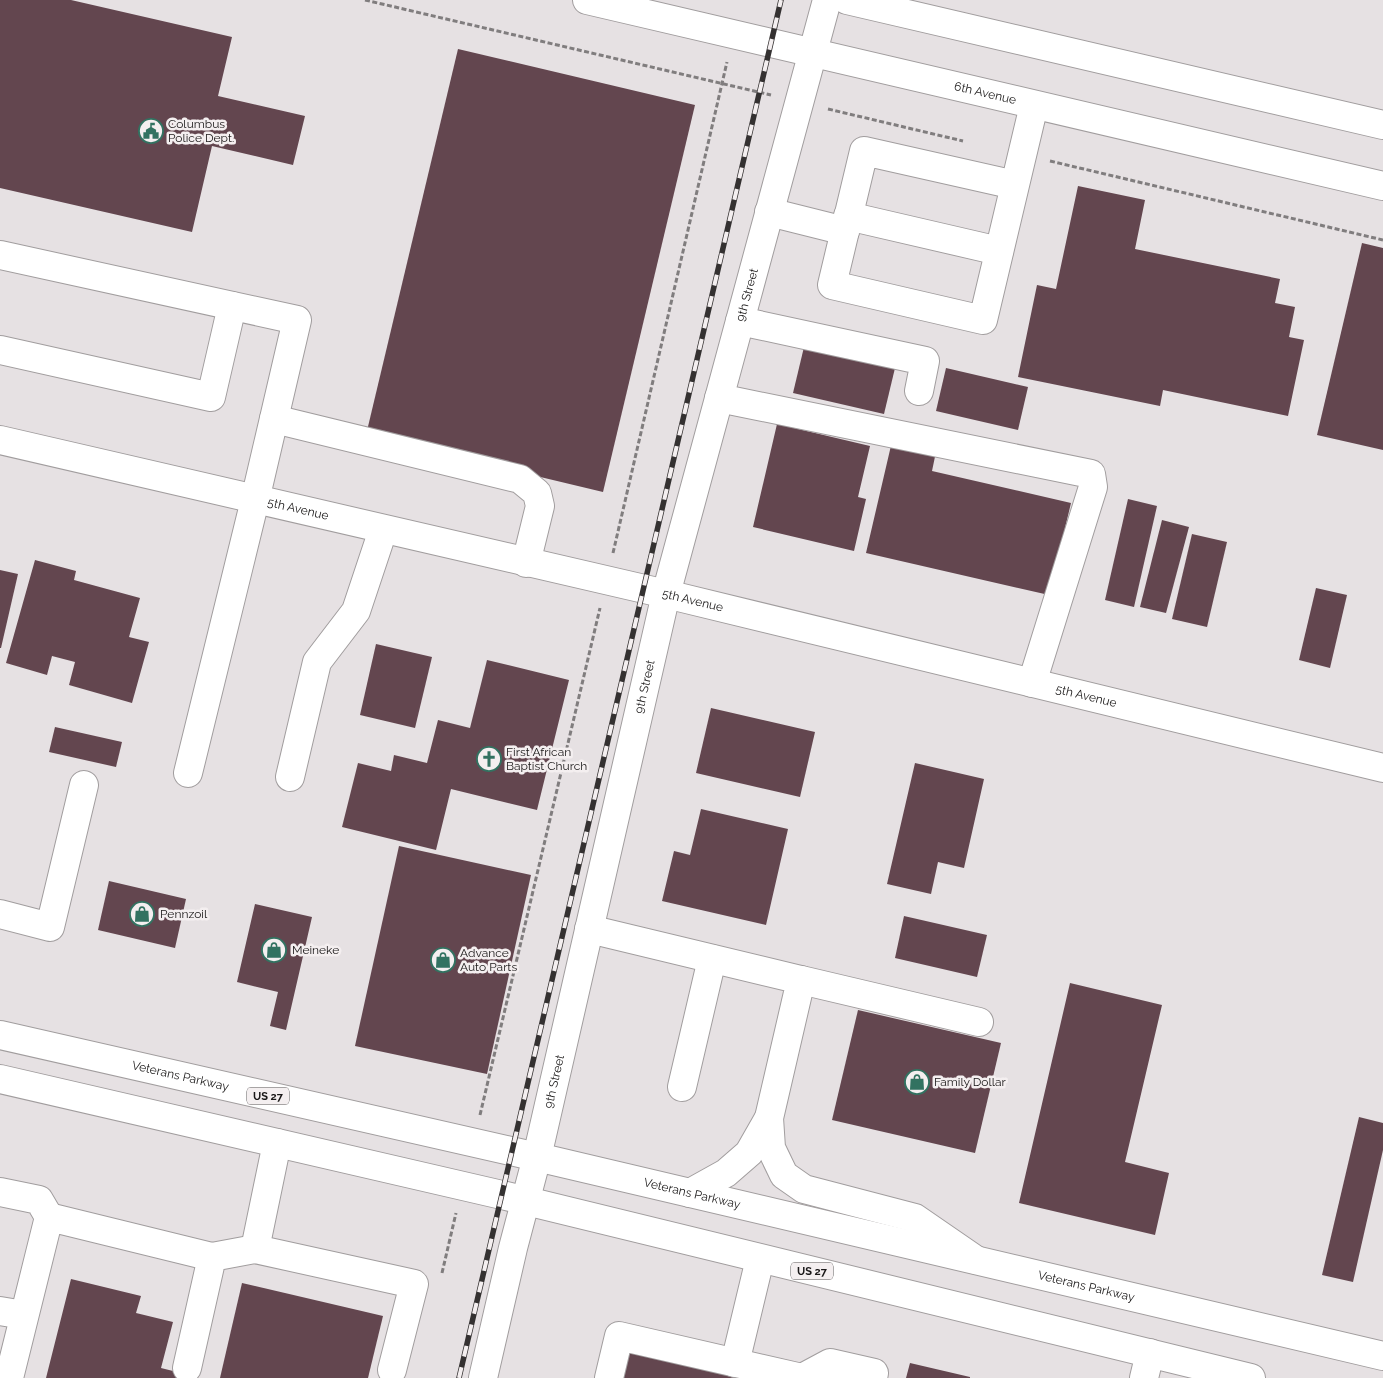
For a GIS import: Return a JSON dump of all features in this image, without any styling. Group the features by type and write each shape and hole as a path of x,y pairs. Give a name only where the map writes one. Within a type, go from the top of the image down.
{"main road":[{"name":"6th Avenue","path":"587,0 1383,186"},
{"name":"9th Street","path":"483,1378 510,1258 537,1157 666,594 827,0"},
{"path":"847,0 1383,125"},
{"path":"1015,185 864,151 832,285 984,320 1034,105"},
{"path":"770,212 847,223 999,251"},
{"path":"0,255 297,320 188,774"},
{"path":"0,350 211,397 232,306"},
{"path":"740,321 925,361 918,391"},
{"path":"720,398 1091,474 1093,487 1032,683"},
{"path":"274,419 520,479 537,493 540,506 526,562"},
{"name":"5th Avenue","path":"0,440 607,582 666,594 1383,768"},
{"path":"290,777 317,662 356,612 383,530"},
{"path":"0,914 50,927 84,785"},
{"path":"589,929 979,1022"},
{"path":"682,1087 712,959"},
{"path":"690,1193 726,1173 749,1154 769,1118 801,980"},
{"name":"Veterans Parkway","path":"0,1035 537,1157 1383,1356"},
{"name":"US 27","path":"0,1079 526,1201 760,1259 1147,1366 1250,1378"},
{"path":"769,1118 771,1148 784,1176 804,1188 915,1218 977,1260"},
{"path":"255,1249 277,1144"},
{"path":"0,1192 39,1200 49,1217 212,1257 255,1249 414,1284 392,1370"},
{"path":"10,1378 12,1313 49,1217"},
{"path":"187,1368 212,1257"},
{"path":"734,1363 760,1259"},
{"path":"609,1378 619,1336 802,1378 830,1363 874,1374 873,1378"}],"path":[{"path":"366,0 966,141"},
{"path":"473,1143 607,582 734,34"},
{"path":"1023,155 1383,240"},
{"path":"442,1273 462,1187"}],"building":[{"name":"Columbus Police Dept.","path":"0,0 71,0 232,37 218,96 305,116 293,165 212,146 192,232 0,188"},
{"path":"458,49 695,105 603,492 366,435"},
{"path":"1078,186 1145,200 1135,249 1280,279 1275,303 1295,307 1289,337 1304,340 1288,416 1163,390 1160,406 1018,377 1037,285 1056,289"},
{"path":"1362,243 1383,248 1383,450 1317,435"},
{"path":"804,347 895,368 884,414 793,393"},
{"path":"946,368 1028,387 1018,430 936,411"},
{"path":"777,424 870,446 858,497 866,499 854,551 753,527"},
{"path":"893,437 937,447 932,471 1071,503 1049,595 866,553"},
{"path":"1128,499 1157,506 1134,607 1105,600"},
{"path":"1162,520 1189,527 1166,613 1140,607"},
{"path":"1192,534 1227,542 1207,627 1172,619"},
{"path":"35,560 76,571 74,580 140,598 129,637 149,642 132,703 69,685 75,662 52,656 47,675 6,663"},
{"path":"0,570 18,574 1,648 0,648"},
{"path":"1316,588 1347,595 1330,668 1299,660"},
{"path":"376,644 432,657 415,728 360,715"},
{"name":"First African Baptist Church","path":"487,660 569,680 537,810 451,789 436,850 342,827 358,763 391,771 394,755 427,763 438,720 470,728"},
{"path":"711,708 815,732 800,797 696,773"},
{"path":"55,727 122,742 116,767 49,752"},
{"path":"915,763 984,779 964,868 938,862 931,894 887,884"},
{"path":"701,809 788,829 766,925 662,901 674,851 690,855"},
{"name":"Advance Auto Parts","path":"399,846 531,875 487,1074 355,1046"},
{"name":"Pennzoil","path":"109,881 186,899 175,948 98,930"},
{"name":"Meineke","path":"255,904 312,917 286,1030 270,1026 278,992 237,982"},
{"path":"904,916 987,935 977,977 895,958"},
{"path":"1070,983 1162,1005 1125,1162 1169,1173 1155,1235 1019,1203"},
{"name":"Family Dollar","path":"858,1010 1001,1043 975,1153 832,1120"},
{"path":"1359,1117 1383,1123 1383,1150 1353,1282 1322,1275"},
{"path":"71,1279 141,1296 136,1313 173,1322 161,1368 189,1375 188,1378 46,1378"},
{"path":"242,1283 383,1316 368,1378 220,1378"},
{"path":"625,1348 744,1378 617,1378"},
{"path":"910,1363 970,1377 970,1378 906,1378"}],"railway":[{"path":"459,1378 781,0"}],"place":[{"name":"Columbus Police Dept.","path":"151,131"},
{"name":"First African Baptist Church","path":"489,759"},
{"name":"Pennzoil","path":"142,914"},
{"name":"Meineke","path":"274,950"},
{"name":"Advance Auto Parts","path":"443,960"},
{"name":"Family Dollar","path":"917,1082"}]}
